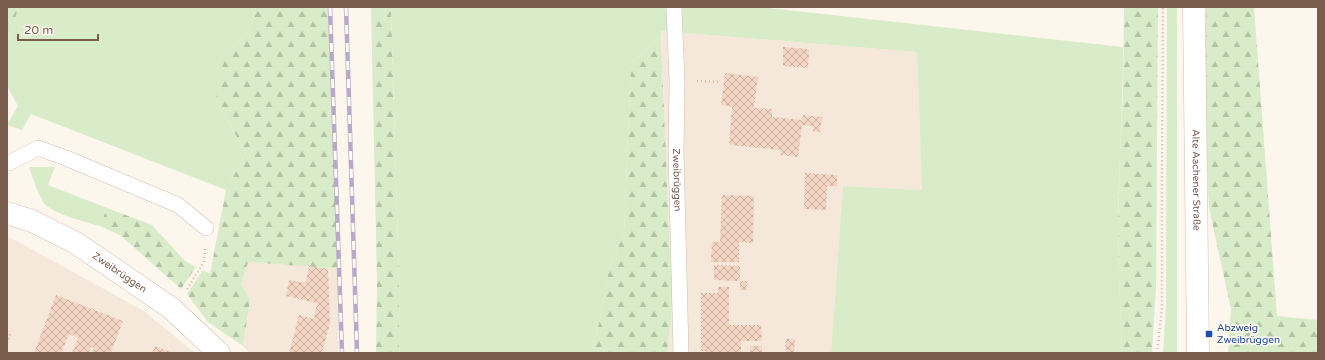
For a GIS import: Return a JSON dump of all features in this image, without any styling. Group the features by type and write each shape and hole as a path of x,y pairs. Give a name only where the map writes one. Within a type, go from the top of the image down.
{"main road":[{"name":"Alte Aachener Straße","path":"1194,7 1198,353"},
{"name":"Zweibrüggen","path":"7,213 32,222 76,243 171,308 219,353"}],"lane":[{"name":"Zweibrüggen","path":"674,8 677,81 676,152 681,353"},
{"path":"9,163 38,148 81,164 178,205 206,228"}],"path":[{"path":"1157,353 1162,309 1163,7"},
{"path":"171,308 187,288 204,262 206,228"},
{"path":"7,343 10,334"}],"shaded area":[{"path":"661,31 917,52 922,190 843,186 831,353 667,353 673,300"},
{"path":"7,237 144,311 195,353 7,353"},
{"path":"248,262 340,269 338,353 250,353 243,346 250,301 241,284"}],"green space":[{"path":"7,7 18,7 7,46"},
{"path":"18,7 256,7 250,29 229,50 216,100 246,153 226,190 31,114 22,130 7,125 18,106 7,86 7,46"},
{"path":"256,7 329,7 340,269 248,262 241,284 250,300 243,346 208,322 187,294 203,270 210,274 226,190 246,153 216,100 219,74 229,50 250,29"},
{"path":"371,7 391,7 399,282 399,353 376,353 377,282"},
{"path":"391,7 759,7 1123,47 1118,226 1122,353 831,353 843,186 922,190 917,52 661,31 661,37 631,63 624,233 609,270 597,333 591,353 399,353 399,282"},
{"path":"1124,7 1158,7 1156,287 1152,353 1122,353 1118,228 1123,94"},
{"path":"1167,7 1177,7 1177,353 1163,353 1166,305"},
{"path":"1206,7 1254,7 1277,316 1318,320 1318,353 1228,353 1231,309 1209,208 1205,126"},
{"path":"661,37 673,300 667,353 591,353 597,333 609,270 624,233 631,63"},
{"path":"29,167 55,167 48,185 107,208 100,226 61,214 47,206 39,194"},
{"path":"107,208 152,225 185,261 196,267 181,289 120,235 100,226"}],"building":[{"path":"783,47 809,49 808,68 783,66"},
{"path":"725,73 758,77 754,108 772,109 772,117 802,120 803,115 822,117 820,132 813,132 813,126 802,125 798,157 780,155 781,150 729,145 732,107 721,105"},
{"path":"805,173 837,175 837,186 827,186 826,210 804,209"},
{"path":"722,195 754,196 753,243 739,242 739,262 711,262 712,242 720,242"},
{"path":"714,265 740,266 740,281 714,280"},
{"path":"309,266 328,269 330,323 322,353 289,353 299,315 314,319 317,303 286,296 289,280 306,283"},
{"path":"740,281 747,281 747,290 740,290"},
{"path":"718,287 729,287 729,325 761,325 762,341 741,341 741,353 706,353 706,351 701,351 701,293 718,293"},
{"path":"56,295 123,321 111,353 93,353 94,348 91,347 89,353 72,353 78,338 69,334 61,353 34,353"},
{"path":"786,339 795,339 794,353 786,353 786,351 791,350 785,350"},
{"path":"155,346 172,353 152,353"},
{"path":"750,346 762,346 762,353 750,353"}],"railway":[{"path":"330,7 342,353"},
{"path":"346,7 357,353"}],"place":[{"name":"Abzweig Zweibrüggen","path":"1209,334"}]}
